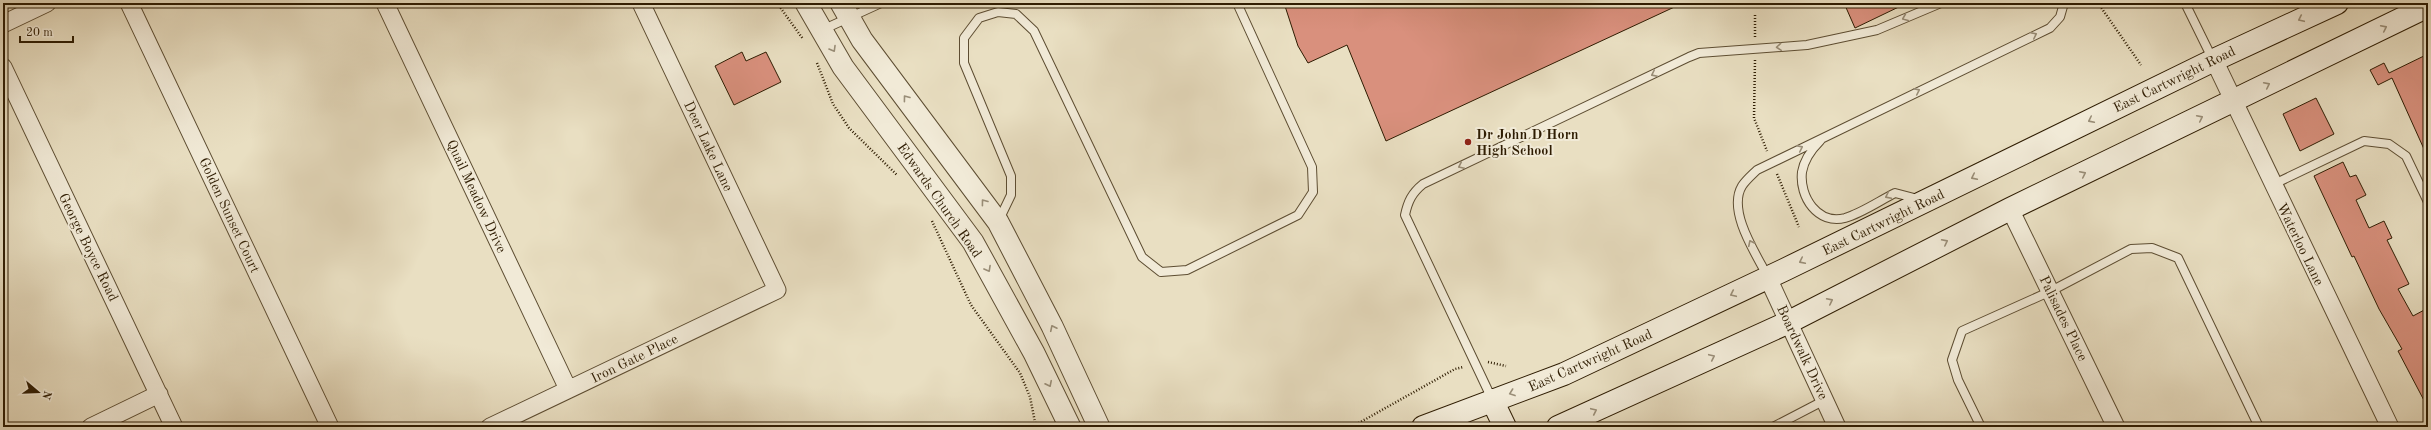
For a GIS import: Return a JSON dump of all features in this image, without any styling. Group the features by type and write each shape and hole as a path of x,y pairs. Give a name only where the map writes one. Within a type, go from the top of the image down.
{"main road":[{"name":"East Cartwright Road","path":"1423,427 1564,374 1768,278 2214,60 2337,3"},
{"path":"1558,427 1789,322 2010,209 2232,103 2428,6"},
{"path":"1492,400 1505,427"}],"street":[{"path":"3,24 47,3"},
{"name":"Golden Sunset Court","path":"129,3 330,427"},
{"name":"Quail Meadow Drive","path":"385,3 568,390"},
{"name":"Deer Lake Lane","path":"642,3 778,290"},
{"name":"Edwards Church Road","path":"806,3 814,37 842,66 973,242 1034,353 1070,427"},
{"path":"844,11 998,222 1052,326 1099,427"},
{"name":"Waterloo Lane","path":"2214,60 2232,103 2390,427"},
{"name":"George Boyce Road","path":"3,67 174,427"},
{"name":"Palisades Place","path":"2010,209 2116,427"},
{"name":"Boardwalk Drive","path":"1768,278 1837,427"},
{"name":"Iron Gate Place","path":"490,427 778,290"},
{"path":"91,427 159,394"}],"lane":[{"path":"814,37 844,11 881,3"},
{"path":"998,222 1010,195 1012,176 964,63 964,38 979,18 998,12 1016,14 1034,31 1142,257 1161,272 1186,270 1298,215 1313,192 1312,167 1237,3"},
{"path":"1492,400 1405,215 1407,203 1413,192 1423,184 1699,53 1807,45 1877,30 1941,3"},
{"path":"1768,278 1743,226 1738,206 1742,186 1757,170 1824,136 2050,28 2060,17 2064,3"},
{"path":"2185,3 2214,60"},
{"path":"1824,136 1811,149 1802,172 1802,186 1806,199 1813,208 1823,216 1845,218 1895,193 1925,201"},
{"path":"2272,185 2364,141 2389,144 2406,156 2428,202"},
{"path":"1981,427 1958,380 1952,360 1962,331 2051,291 2131,249 2152,248 2178,258 2259,427"},
{"path":"1773,427 1825,400"}],"path":[{"path":"776,3 814,37"},
{"path":"2098,3 2141,64"},
{"path":"1755,15 1754,118 1799,227"},
{"path":"816,61 833,104 849,128 898,176"},
{"path":"929,216 971,305 1020,373 1030,397 1036,427"},
{"path":"1335,427 1357,424 1455,369 1491,361 1506,366"}],"building":[{"path":"1284,3 1683,3 1386,141 1347,45 1308,63 1298,46"},
{"path":"1844,3 1907,3 1855,28"},
{"path":"742,52 746,61 766,52 781,82 734,105 715,66"},
{"path":"2428,54 2428,158 2392,78 2378,85 2370,70 2384,63 2389,73"},
{"path":"2316,98 2334,134 2300,151 2283,114"},
{"path":"2343,162 2350,177 2356,175 2366,195 2356,200 2369,228 2384,221 2392,238 2387,240 2409,284 2398,289 2413,316 2428,308 2428,408 2398,351 2402,349 2379,309 2354,256 2352,257 2314,176"}],"place":[{"name":"Dr John D Horn High School","path":"1468,142"}]}
